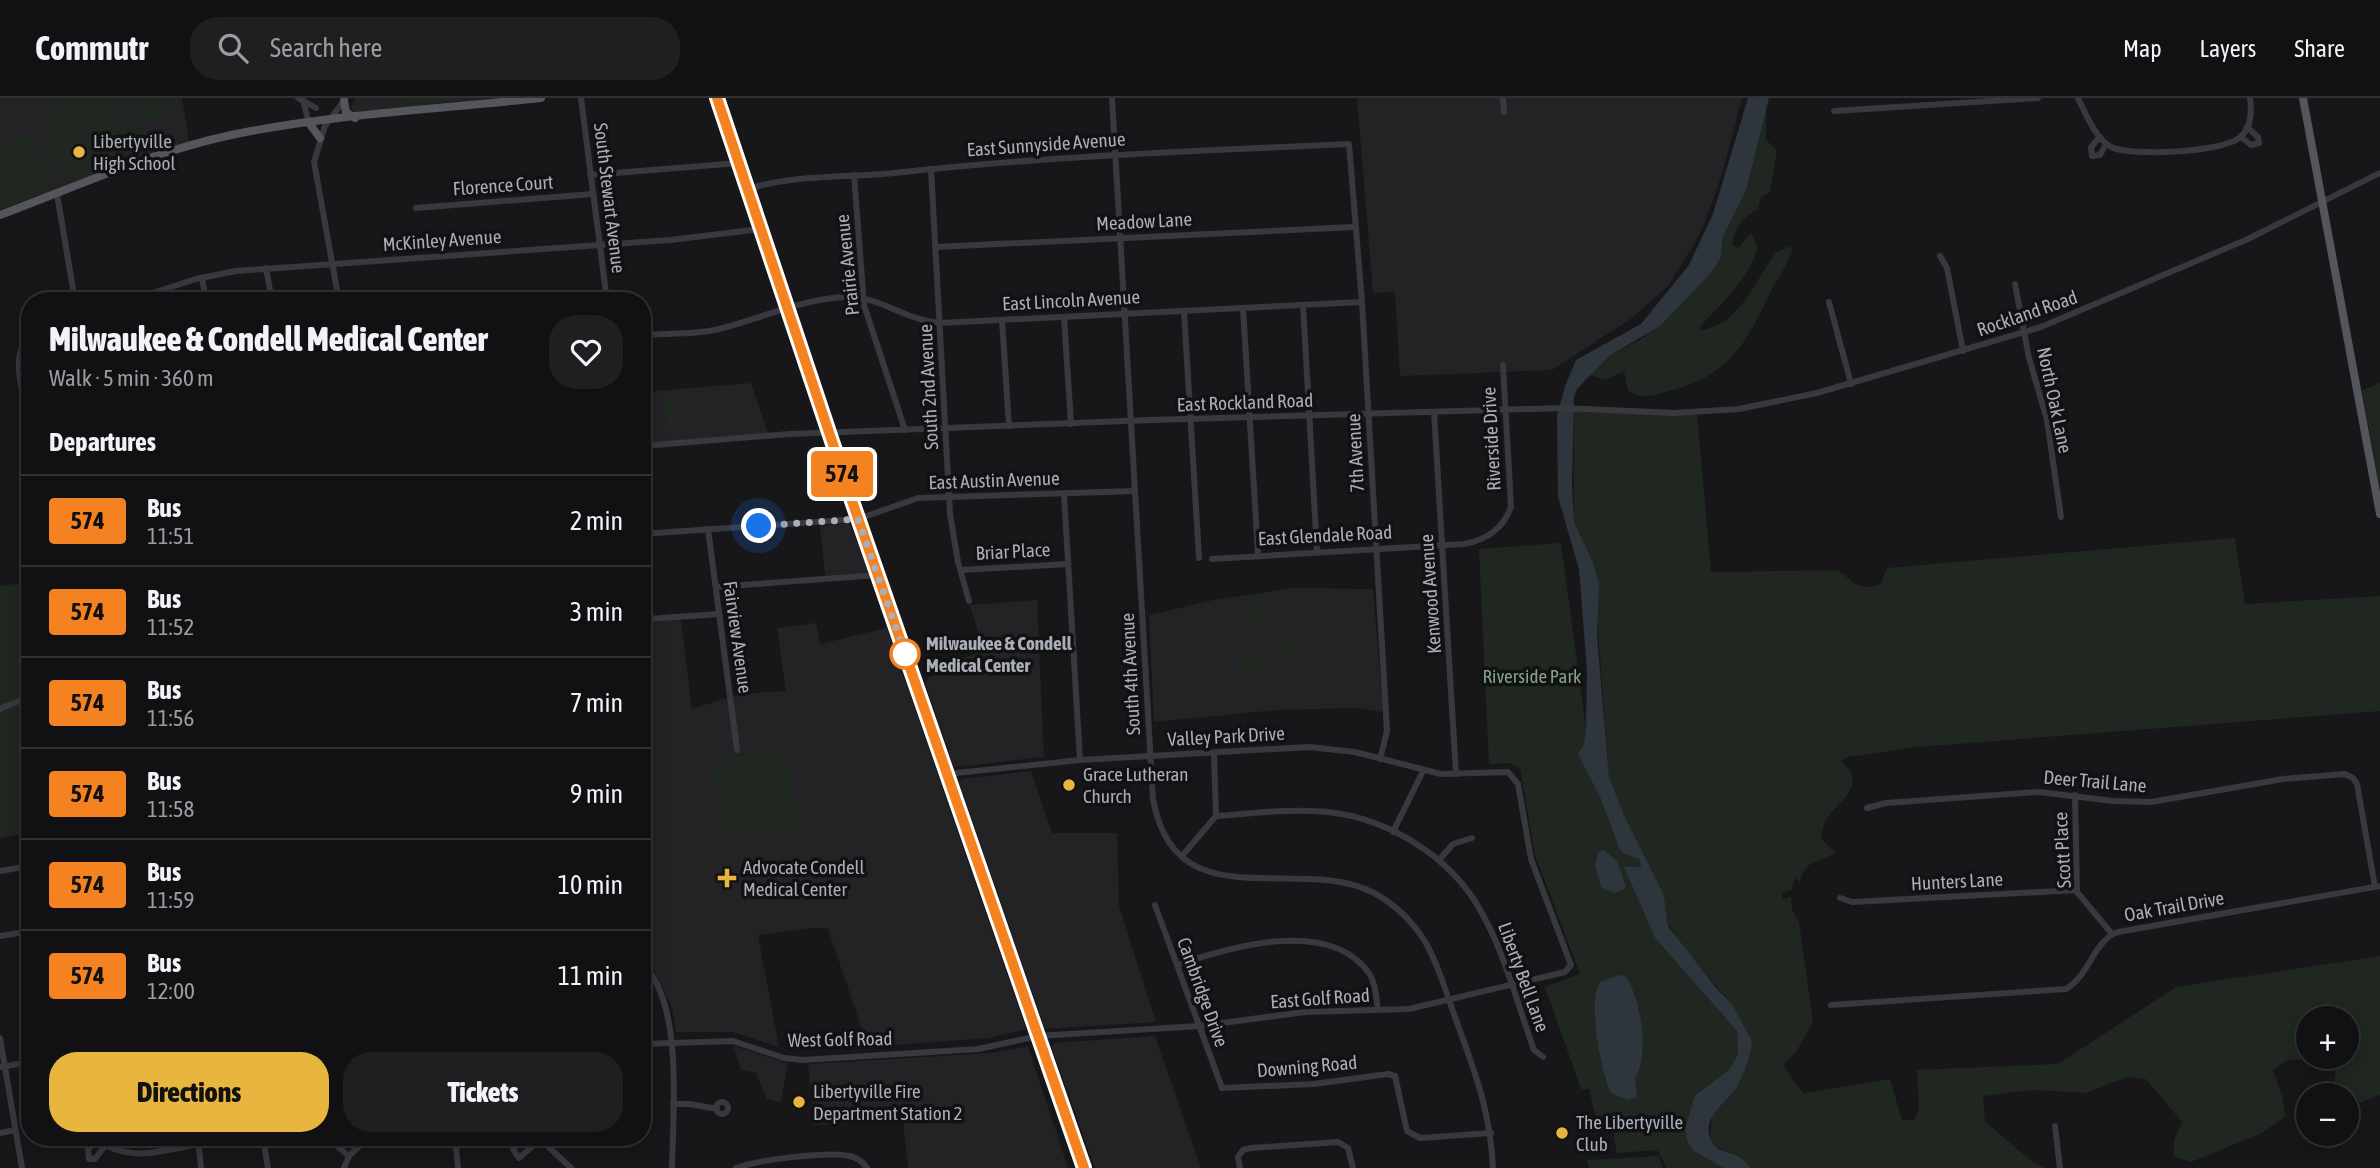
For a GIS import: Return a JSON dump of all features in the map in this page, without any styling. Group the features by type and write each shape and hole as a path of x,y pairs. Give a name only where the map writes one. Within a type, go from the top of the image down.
{"main road":[{"path":"0,215 178,150 230,135 300,124 541,98"},
{"path":"717,98 877,575 1084,1168"},
{"path":"2303,98 2380,514"},
{"path":"345,100 346,112 355,118"},
{"path":"309,123 320,138"}],"street":[{"name":"South Stewart Avenue","path":"581,98 606,292"},
{"name":"South 4th Avenue","path":"1112,98 1153,799 1160,827 1182,856 1194,866 1220,878 1330,878 1350,883 1394,906 1423,938 1449,1002 1485,1102 1491,1133 1493,1168"},
{"path":"1503,98 1504,112"},
{"path":"1871,98 1872,109"},
{"path":"1834,111 2038,98"},
{"path":"2078,98 2106,144 2120,150 2136,152 2214,148 2241,137 2252,108 2250,98"},
{"path":"301,99 316,108"},
{"path":"301,99 309,123"},
{"path":"338,292 314,162 320,138 345,100"},
{"path":"300,124 305,114"},
{"path":"2241,137 2250,145 2259,143 2258,137 2247,127"},
{"path":"2100,137 2091,146 2092,156 2100,155 2106,144"},
{"name":"East Sunnyside Avenue","path":"748,189 778,179 1117,155 1349,144"},
{"name":"7th Avenue","path":"1349,144 1362,302 1387,731 1380,759"},
{"path":"590,175 739,163"},
{"name":"South 2nd Avenue","path":"931,169 953,535 969,601"},
{"name":"Rockland Road","path":"1662,413 1739,409 1851,384 2024,331 2095,306 2322,204 2380,173"},
{"name":"Prairie Avenue","path":"854,175 866,316 905,430"},
{"path":"57,194 73,292"},
{"name":"Florence Court","path":"416,208 593,194"},
{"name":"Meadow Lane","path":"936,247 1354,227"},
{"name":"McKinley Avenue","path":"161,292 202,278 266,268 599,245 761,229"},
{"path":"1940,256 1947,268 1963,351"},
{"path":"266,268 270,292"},
{"path":"202,278 204,292"},
{"name":"North Oak Lane","path":"2015,284 2047,420 2061,517"},
{"name":"East Lincoln Avenue","path":"651,334 720,329 824,299 863,298 876,301 911,318 940,323 1362,302"},
{"path":"1829,302 1851,384"},
{"path":"1303,305 1317,551"},
{"path":"1243,308 1258,554"},
{"path":"1184,310 1199,558"},
{"path":"1064,317 1071,424"},
{"path":"1002,320 1009,426"},
{"path":"21,346 18,358 21,375"},
{"name":"Riverside Drive","path":"1481,539 1502,525 1511,507 1503,365"},
{"name":"East Rockland Road","path":"651,445 828,432 1131,421 1586,408 1662,413"},
{"name":"Kenwood Avenue","path":"1434,412 1456,774"},
{"name":"East Austin Avenue","path":"651,533 858,519 918,499 1135,491"},
{"path":"1064,494 1080,760"},
{"name":"Fairview Avenue","path":"708,529 737,750"},
{"name":"East Glendale Road","path":"1212,559 1258,554 1443,545 1481,539"},
{"name":"Briar Place","path":"961,570 1068,564"},
{"path":"716,587 877,575"},
{"path":"651,619 719,614"},
{"path":"0,709 21,700"},
{"name":"Valley Park Drive","path":"947,774 1080,760 1326,748 1423,771 1512,774 1518,784 1531,859 1564,942"},
{"path":"1182,856 1216,816 1214,753"},
{"path":"1393,832 1423,771"},
{"name":"Deer Trail Lane","path":"1867,808 1885,803 2023,792 2151,802 2283,779 2345,774 2356,780 2377,886"},
{"name":"Scott Place","path":"2075,795 2077,890 2112,934"},
{"name":"Liberty Bell Lane","path":"1216,816 1311,810 1352,817 1393,832 1439,860 1467,889 1482,912 1534,1050 1543,1057"},
{"path":"1439,860 1453,844 1472,838"},
{"path":"0,872 21,868"},
{"name":"Oak Trail Drive","path":"1831,1005 2066,989 2080,979 2112,934 2377,886"},
{"name":"Hunters Lane","path":"1840,898 1852,902 2077,890"},
{"name":"Cambridge Drive","path":"1155,905 1221,1090"},
{"path":"0,936 21,932"},
{"path":"1177,965 1234,947 1298,941 1328,944 1351,956 1370,975 1378,1010"},
{"name":"East Golf Road","path":"1038,1036 1199,1026 1305,1012 1409,1009 1449,1002 1568,970 1571,961 1564,942"},
{"path":"651,973 664,996 670,1043 672,1168"},
{"name":"West Golf Road","path":"651,1044 733,1041 784,1058 803,1060 978,1049 1038,1036"},
{"path":"0,1038 2,1067 22,1168"},
{"path":"2,1067 21,1064"},
{"name":"Downing Road","path":"1221,1090 1314,1084 1396,1073 1407,1131 1411,1135 1420,1138 1491,1133"},
{"path":"673,1104 717,1109"},
{"path":"2055,1126 2060,1168"},
{"path":"0,1133 15,1130"},
{"path":"1240,1168 1240,1153 1251,1148 1338,1142 1348,1148 1353,1168"},
{"path":"90,1146 89,1159 97,1158 105,1146 119,1153 142,1154 176,1146"},
{"path":"199,1146 201,1168"},
{"path":"264,1146 268,1168"},
{"path":"337,1146 349,1156"},
{"path":"455,1146 458,1168"},
{"path":"516,1146 513,1149 519,1158 532,1146"},
{"path":"549,1146 571,1168"},
{"path":"344,1168 356,1147"},
{"path":"736,1168 763,1161 842,1155 855,1158 867,1168"}],"shaded area":[{"name":"Libertyville High School","path":"0,98 182,98 189,141 0,210"},
{"path":"356,98 490,98 354,112 351,107"},
{"path":"1357,98 1742,98 1722,174 1701,232 1669,285 1632,318 1552,370 1400,376 1395,292 1373,293"},
{"path":"1748,98 1769,98 1746,191 1723,236 1721,257 1709,275 1660,326 1609,356 1577,389 1574,397 1572,485 1574,522 1593,562 1599,584 1597,635 1609,777 1624,815 1664,895 1668,926 1732,1004 1752,1041 1740,1082 1716,1112 1709,1126 1715,1146 1741,1158 1750,1168 1724,1168 1694,1151 1688,1143 1685,1129 1695,1095 1729,1070 1738,1054 1737,1031 1655,938 1624,867 1641,867 1639,859 1623,853 1619,848 1600,797 1578,754 1584,744 1586,729 1587,671 1579,569 1558,497 1557,416 1576,360 1641,324 1689,265 1713,214"},
{"path":"751,383 769,436 651,445 651,391"},
{"path":"849,523 869,572 825,576 820,526"},
{"path":"1293,588 1373,589 1383,712 1359,708 1277,710 1154,722 1149,615 1213,600"},
{"path":"1037,600 1044,757 954,767 925,683 928,678 949,669 961,659 984,651 970,605"},
{"name":"Advocate Condell Medical Center","path":"681,620 692,709 739,694 786,691 777,628 816,623 820,644 887,628 1026,1029 989,1038 868,1047 828,929 814,928 758,935 779,1047 733,1032 676,1032 672,1007 652,966 651,621"},
{"path":"1031,771 1052,833 1117,833 1119,906 1156,1022 1045,1029 959,782 962,779"},
{"path":"1604,850 1617,861 1626,886 1615,893 1601,887 1595,866 1598,852"},
{"path":"1619,975 1625,976 1631,985 1642,1026 1642,1055 1635,1078 1637,1097 1629,1100 1611,1093 1603,1069 1595,1020 1596,991 1600,982"},
{"path":"1155,1036 1201,1168 1095,1168 1052,1048 1054,1043"},
{"path":"733,1046 788,1063 781,1102 767,1099 756,1073 741,1070"},
{"path":"1028,1046 1068,1168 908,1168 903,1120 814,1125 808,1064 992,1053"}],"green space":[{"path":"78,98 113,98 121,121 117,130 122,159 125,160 67,181 62,180 64,183 56,176 42,121 55,160 45,118 55,104"},
{"path":"122,98 127,98 131,119 138,130 144,134 156,135 167,131 171,126 176,109 174,98 178,98 184,133 180,134 178,124 168,134 157,139 139,136 133,132 136,150 131,151 128,136 122,137 120,125 126,124"},
{"path":"134,98 167,98 170,115 138,121"},
{"path":"393,98 467,98 394,106"},
{"path":"1766,107 1766,140 1777,150 1770,192 1761,197 1758,209 1740,224 1733,239 1733,245 1738,248 1751,233 1758,247 1742,279 1700,326 1701,330 1726,320 1745,300 1776,253 1790,246 1792,251 1788,261 1745,341 1722,366 1707,376 1653,395 1644,396 1628,391 1624,371 1605,380 1588,374 1609,356 1643,338 1721,257 1723,236 1746,191"},
{"path":"27,135 36,138 43,150 49,191 0,210 0,141"},
{"path":"2380,383 2380,492 2362,390"},
{"path":"663,393 677,393 679,410 673,411 674,430 666,430"},
{"path":"1574,408 1697,413 1711,572 1838,570 1852,582 1873,587 1880,585 1887,568 2235,538 2245,604 2380,596 2380,711 1917,747 1848,757 1841,761 1853,779 1852,786 1825,822 1821,839 1836,853 1808,866 1800,883 1795,877 1792,890 1782,893 1783,899 1791,897 1792,910 1799,922 1813,1022 1796,1052 1783,1065 1803,1093 1890,1079 1902,1120 1914,1120 1919,1108 1917,1070 2058,1064 2176,987 2380,956 2380,1095 2359,1103 2359,1083 2334,1083 2336,1069 2359,1069 2359,1006 2296,1006 2296,1060 2288,1060 2273,1070 2283,1099 2285,1117 2260,1134 2191,1162 2174,1157 2174,1141 2182,1122 2146,1079 2127,1077 2086,1093 2030,1090 1983,1096 1985,1121 2031,1161 2046,1168 1750,1168 1742,1159 1715,1145 1710,1140 1712,1115 1736,1089 1752,1041 1732,1004 1686,951 1668,923 1664,895 1624,815 1609,777 1593,562 1574,522"},
{"name":"Riverside Park","path":"1561,543 1586,729 1584,744 1579,754 1600,797 1619,848 1639,859 1641,867 1625,868 1655,938 1737,1031 1738,1054 1729,1071 1701,1090 1685,1129 1724,1168 1667,1168 1657,1150 1617,1153 1613,1132 1599,1129 1589,1089 1581,1089 1545,987 1580,974 1535,855 1520,768 1510,763 1489,764 1479,549"},
{"path":"21,583 21,834 0,838 0,586"},
{"path":"1268,597 1270,624 1250,625 1249,598"},
{"path":"1300,635 1301,657 1279,659 1279,649 1272,649 1271,642 1278,642 1278,637"},
{"path":"1266,651 1267,673 1239,675 1237,653"},
{"path":"788,754 799,830 719,830 712,757"},
{"path":"1659,1156 1663,1168 1589,1168 1587,1160"}],"bus line":[{"name":"574","path":"717,98 828,432 1084,1168"}],"place":[{"name":"Libertyville High School","path":"79,152"},
{"name":"Milwaukee & Condell Medical Center","path":"905,654"},
{"name":"Grace Lutheran Church","path":"1069,785"},
{"name":"Advocate Condell Medical Center","path":"727,878"},
{"name":"Libertyville Fire Department Station 2","path":"799,1102"},
{"name":"The Libertyville Club","path":"1562,1133"}],"route":[{"path":"759,526 858,519 905,654"}]}
